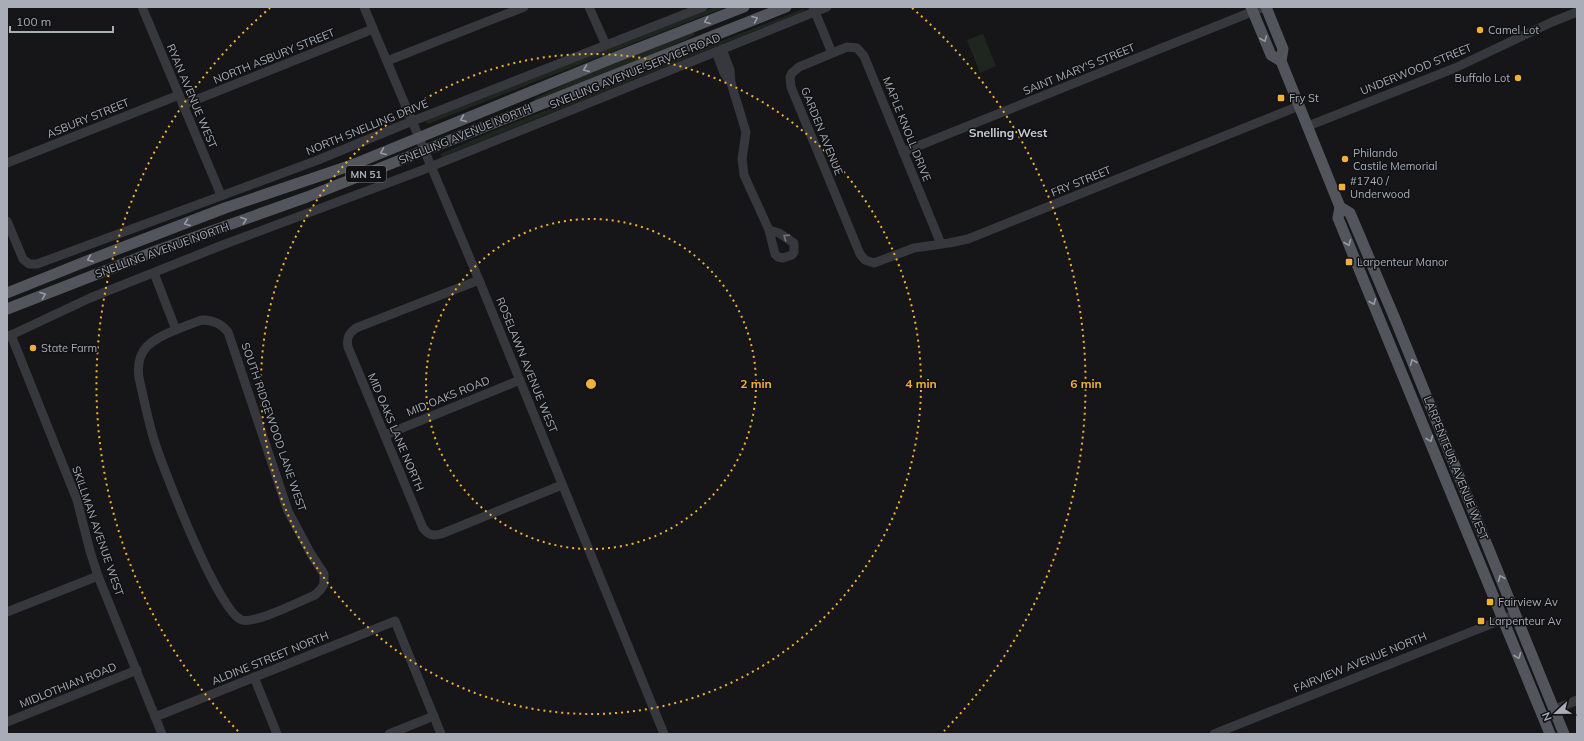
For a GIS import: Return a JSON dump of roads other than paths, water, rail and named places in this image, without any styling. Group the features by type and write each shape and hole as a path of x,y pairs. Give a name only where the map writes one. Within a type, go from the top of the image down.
{"main road":[{"name":"SNELLING AVENUE NORTH","path":"7,293 225,208 352,165 611,58 744,7"},
{"name":"SNELLING AVENUE NORTH","path":"7,309 156,251 307,197 786,7"},
{"name":"LARPENTEUR AVENUE WEST","path":"1265,7 1283,50 1281,61 1340,207 1338,218 1550,734"},
{"name":"LARPENTEUR AVENUE WEST","path":"1252,9 1271,55 1281,61"},
{"name":"LARPENTEUR AVENUE WEST","path":"1340,207 1350,213 1564,734"},
{"path":"1415,403 1427,398"}],"street":[{"name":"RYAN AVENUE WEST","path":"142,7 221,195"},
{"name":"ROSELAWN AVENUE WEST","path":"364,7 479,280 664,734"},
{"path":"387,62 524,7"},
{"path":"589,7 606,45"},
{"name":"NORTH SNELLING DRIVE","path":"7,221 23,259 33,264 318,160 412,121 703,7"},
{"name":"SNELLING AVENUE SERVICE ROAD","path":"9,336 90,298 220,246 431,166 719,50 814,9 827,7"},
{"name":"SAINT MARY'S STREET","path":"903,152 1252,9 1265,7"},
{"path":"814,9 832,53"},
{"name":"UNDERWOOD STREET","path":"1308,126 1455,68 1549,23 1577,12"},
{"name":"NORTH ASBURY STREET","path":"183,105 373,29"},
{"name":"MAPLE KNOLL DRIVE","path":"832,53 847,47 857,48 864,56 941,244"},
{"path":"719,50 724,73 731,82 746,132 742,159 744,176 769,230"},
{"name":"GARDEN AVENUE","path":"832,53 795,69 792,73 790,82 860,254 867,262"},
{"name":"ASBURY STREET","path":"7,163 179,95"},
{"name":"FRY STREET","path":"867,262 874,263 914,248 958,242 1299,106"},
{"path":"154,273 176,330"},
{"name":"MID OAKS LANE NORTH","path":"479,280 356,328 350,333 347,342 348,347 423,528 426,532 433,536 440,534 562,484"},
{"name":"SOUTH RIDGEWOOD LANE WEST","path":"209,320 219,324 228,332 288,511 311,554 324,574 324,584 318,592 253,621 243,621 235,617 230,610 192,538 154,441 139,378 138,363 140,356 149,343 176,330 194,322 209,320"},
{"name":"SKILLMAN AVENUE WEST","path":"9,336 77,500 98,576 162,734"},
{"name":"MID OAKS ROAD","path":"384,435 520,380"},
{"path":"7,612 98,576"},
{"name":"FAIRVIEW AVENUE NORTH","path":"1214,734 1516,614"},
{"name":"ALDINE STREET NORTH","path":"155,717 395,621 434,716"},
{"name":"MIDLOTHIAN ROAD","path":"7,722 137,670"},
{"path":"254,678 277,734"},
{"path":"1554,710 1577,700"},
{"path":"389,734 434,716 441,734"}],"place":[{"name":"Camel Lot","path":"1480,30"},
{"name":"Buffalo Lot","path":"1518,78"},
{"name":"Fry St","path":"1281,98"},
{"name":"Philando Castile Memorial","path":"1345,159"},
{"name":"#1740 / Underwood","path":"1342,187"},
{"name":"Larpenteur Manor","path":"1349,262"},
{"name":"State Farm","path":"33,348"},
{"name":"Fairview Av","path":"1490,602"},
{"name":"Larpenteur Av","path":"1481,621"}],"district":[{"name":"Snelling West","path":"1008,132"}]}
